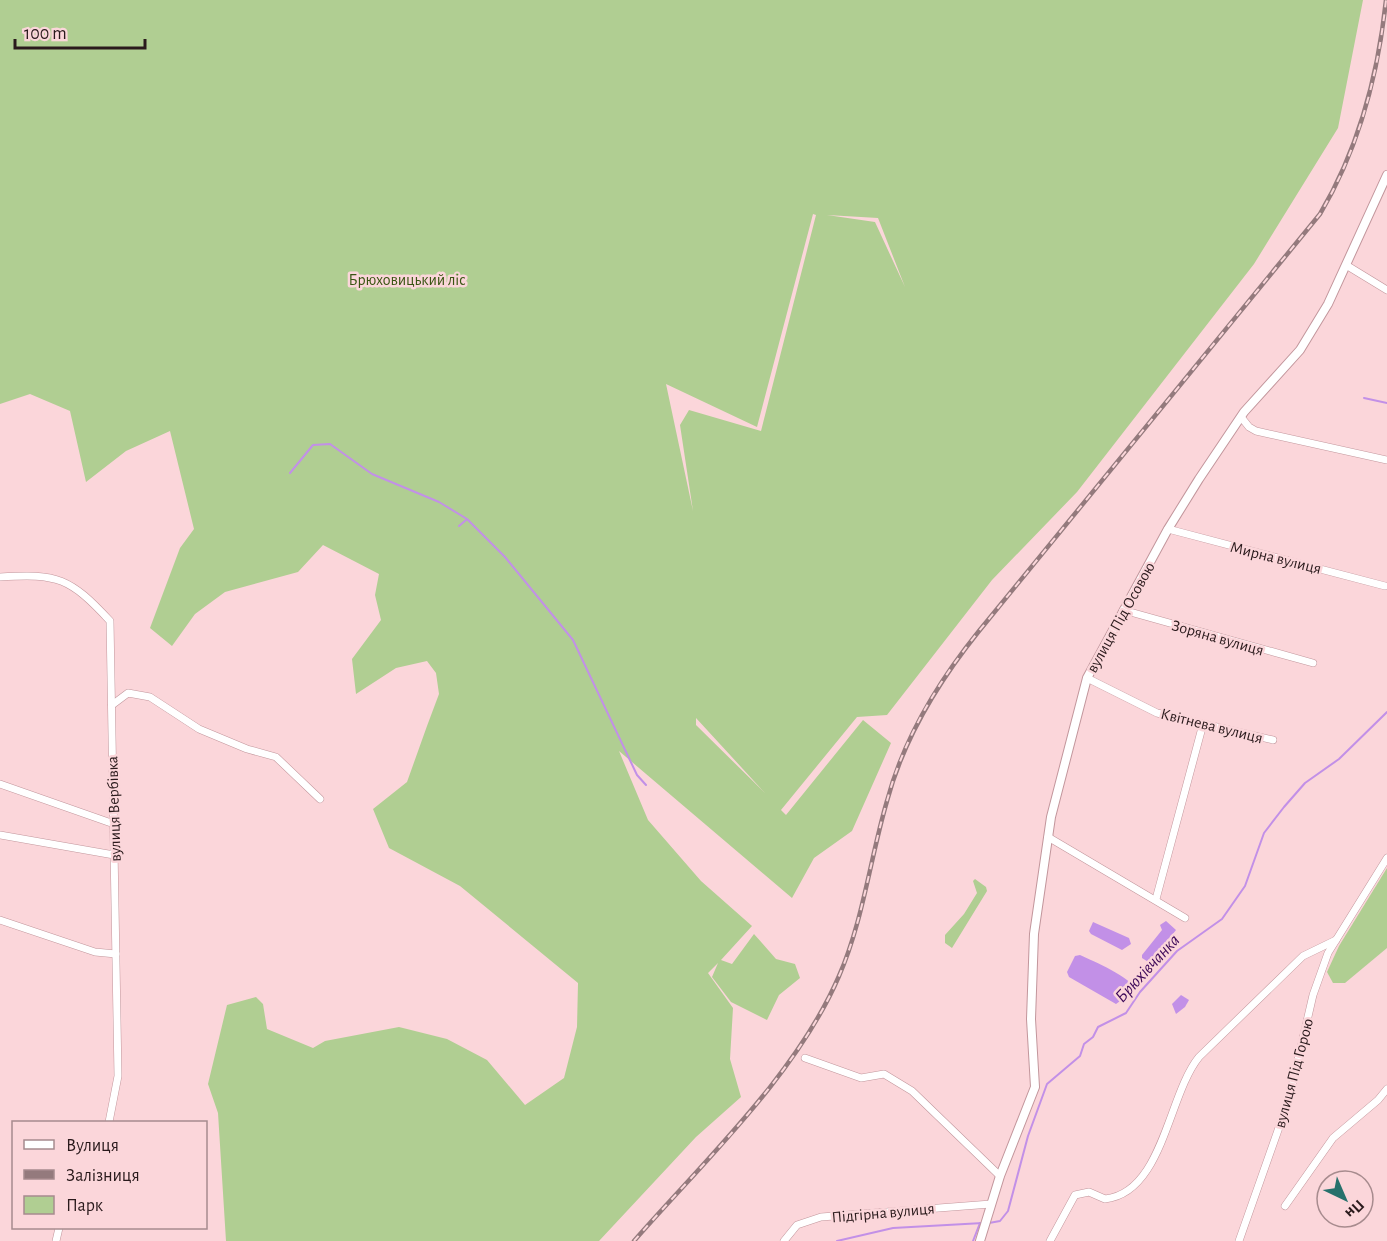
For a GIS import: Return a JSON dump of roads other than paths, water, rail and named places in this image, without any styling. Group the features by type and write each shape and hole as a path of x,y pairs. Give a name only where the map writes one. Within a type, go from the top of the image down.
{"street":[{"name":"вулиця Під Осовою","path":"980,1241 1000,1176 1035,1087 1031,1019 1032,950 1048,837 1086,678 1168,529 1241,417 1300,350 1328,304 1387,175"},
{"path":"1346,265 1387,290"},
{"path":"1241,417 1249,427 1256,431 1387,460"},
{"name":"Мирна вулиця","path":"1168,529 1384,586"},
{"name":"вулиця Вербівка","path":"0,577 43,575 60,581 88,598 110,621 118,1076 109,1121"},
{"name":"Зоряна вулиця","path":"1123,610 1313,663"},
{"name":"Квітнева вулиця","path":"1086,678 1157,713 1273,740"},
{"path":"112,705 128,693 150,697 199,729 247,749 276,757 320,799"},
{"path":"1156,899 1203,724"},
{"path":"0,784 114,824"},
{"path":"0,835 114,855"},
{"path":"1048,837 1185,918"},
{"name":"вулиця Під Горою","path":"1239,1241 1289,1099 1313,995 1328,953 1387,858"},
{"path":"0,920 95,952 116,954"},
{"path":"1050,1241 1075,1195 1089,1192 1105,1198 1129,1190 1148,1169 1161,1142 1188,1071 1304,956 1336,940"},
{"path":"805,1058 861,1078 884,1074 912,1091 1000,1176"},
{"path":"1285,1206 1332,1138 1378,1100 1387,1089"},
{"name":"Підгірна вулиця","path":"784,1241 797,1225 821,1217 991,1204"}],"waterway":[{"path":"1364,398 1387,403"},
{"path":"290,473 313,445 330,444 372,474 439,502 467,519 505,557 573,640 637,775 646,785"},
{"path":"459,526 466,520"},
{"name":"Брюхівчанка","path":"989,1223 1000,1221 1008,1211 1028,1136 1047,1084 1080,1056 1084,1044 1093,1037 1098,1027 1126,1013 1140,992 1177,951 1222,919 1245,886 1264,833 1284,807 1305,783 1339,759 1387,712"},
{"path":"973,1241 980,1223"},
{"name":"Брюхівчанка","path":"837,1241 893,1228 983,1223"}],"railway":[{"path":"634,1241 719,1148 774,1082 799,1048 821,1012 839,976 854,934 894,777 913,733 936,690 979,631 1320,214 1346,163 1365,111 1378,56 1386,0"}],"park label":[{"name":"Брюховицький ліс","path":"407,279"}]}
